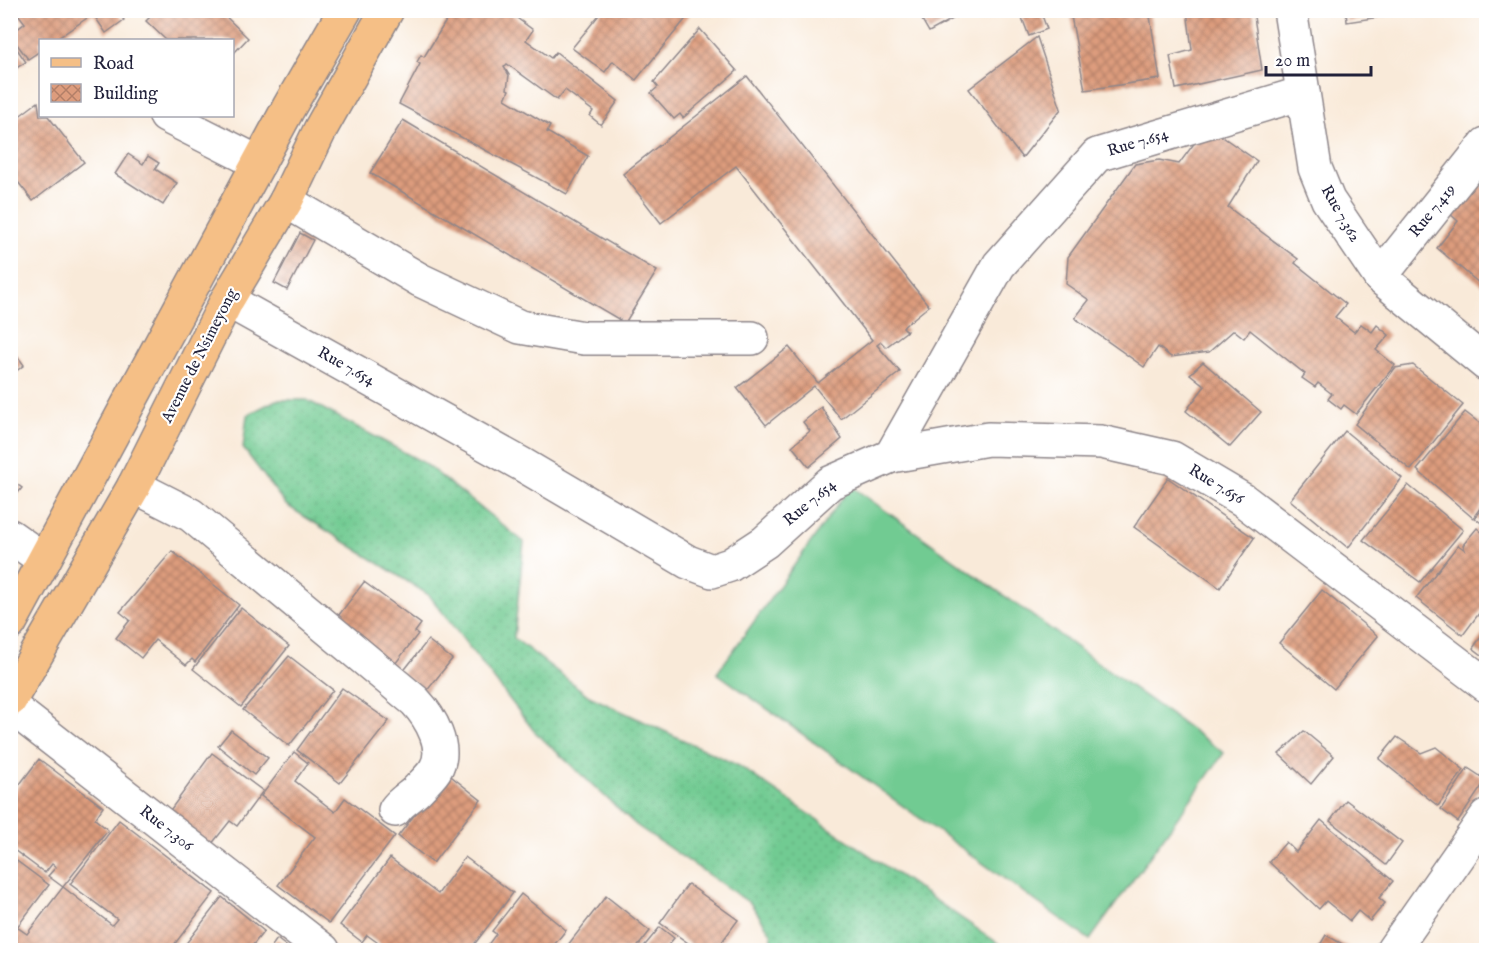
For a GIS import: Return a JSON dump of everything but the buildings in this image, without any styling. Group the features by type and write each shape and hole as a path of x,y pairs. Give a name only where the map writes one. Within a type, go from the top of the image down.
{"main road":[{"path":"10,623 259,163 345,10"},
{"name":"Avenue de Nsimeyong","path":"10,700 134,486 227,300 286,201 321,128 387,10"}],"street":[{"name":"Rue 7.362","path":"1290,10 1315,168 1328,200 1380,278 1486,364"},
{"name":"Rue 7.654","path":"227,300 523,465 688,562 712,571 730,565 765,542 830,483 891,456 999,265 1097,155 1303,93"},
{"path":"168,117 259,163"},
{"name":"Rue 7.419","path":"1380,278 1486,144"},
{"path":"286,201 420,280 520,327 584,338 752,338"},
{"name":"Rue 7.656","path":"891,456 988,439 1101,442 1172,458 1243,500 1486,685"},
{"path":"134,486 191,515 416,701 429,715 439,753 436,769 417,791 402,800 395,810"},
{"path":"10,536 44,560"},
{"name":"Rue 7.306","path":"10,706 323,951"},
{"path":"1392,951 1486,817"}],"green space":[{"path":"276,400 307,400 424,463 524,542 514,638 589,696 739,766 1008,950 774,950 771,933 751,904 636,825 534,731 429,595 286,505 243,448 247,415"},
{"path":"851,486 1224,753 1090,940 717,673"}]}
